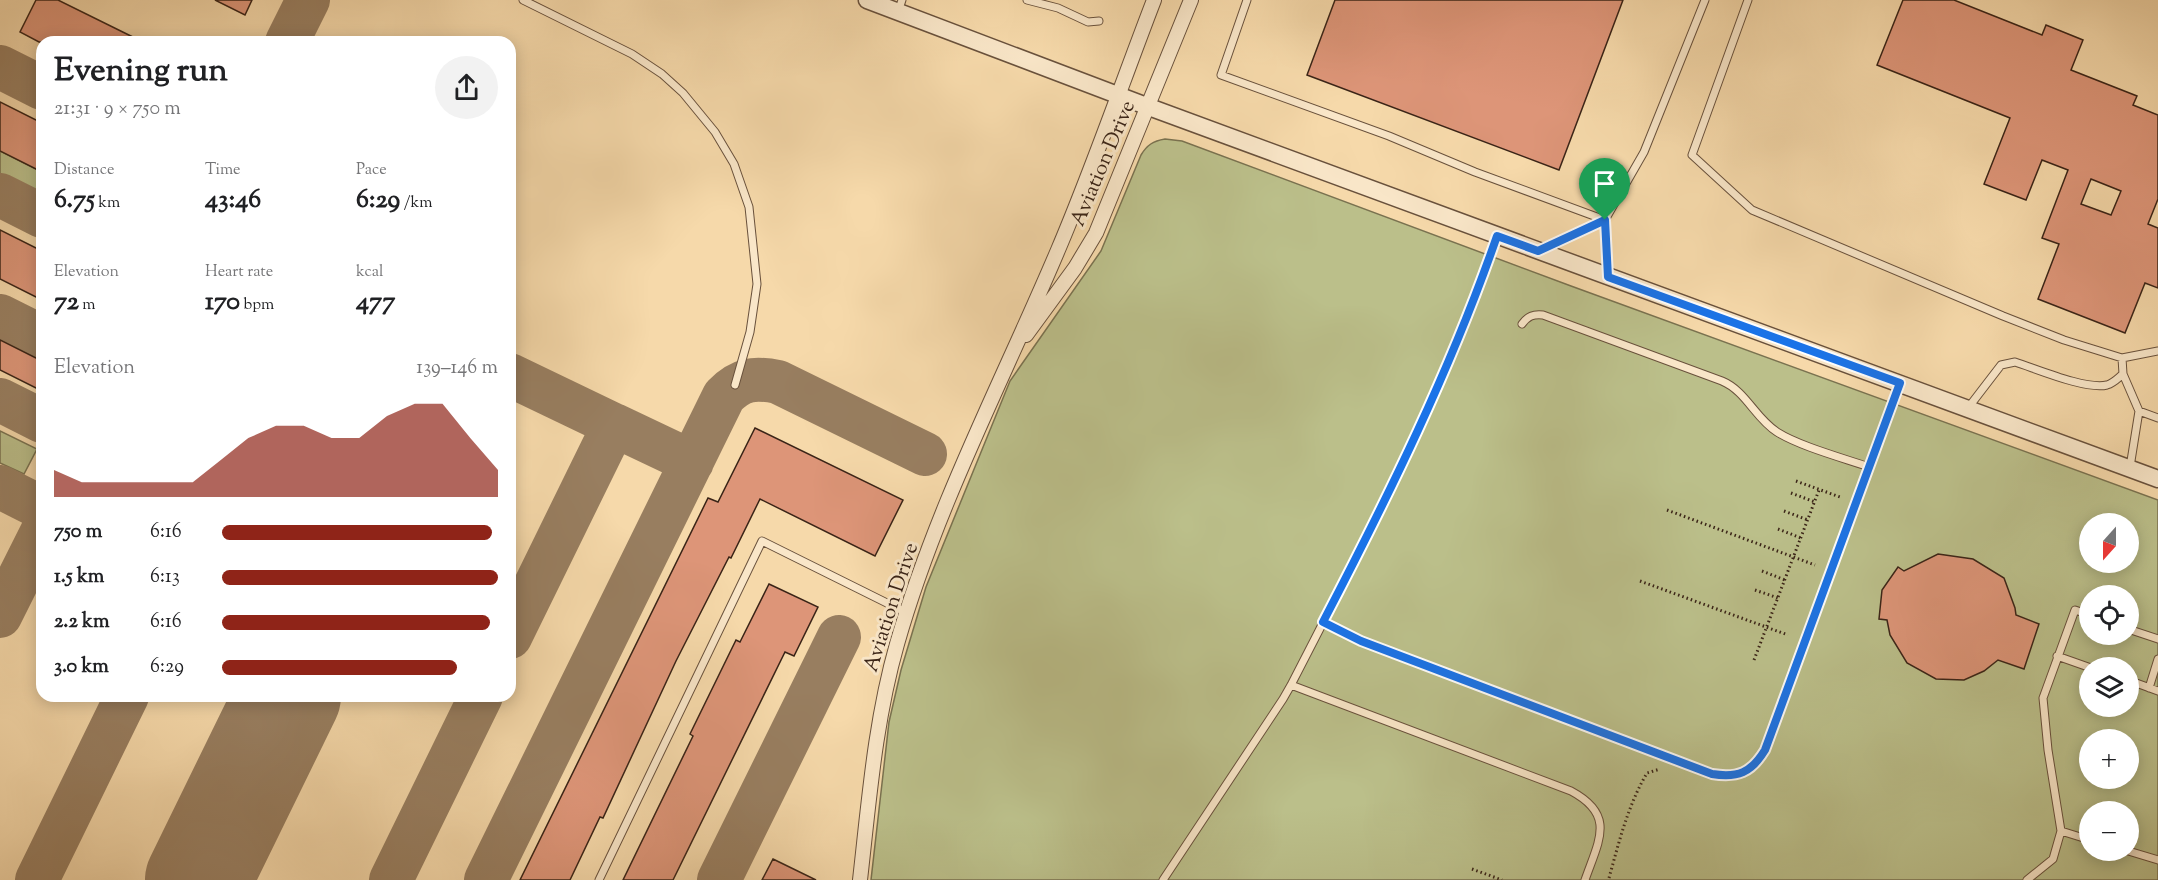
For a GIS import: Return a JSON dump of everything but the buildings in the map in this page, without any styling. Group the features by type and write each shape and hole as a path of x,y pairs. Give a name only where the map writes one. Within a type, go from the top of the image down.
{"street":[{"path":"867,0 900,6 1117,95 2158,479"},
{"name":"Aviation Drive","path":"860,880 877,736 886,688 907,613 934,537 1008,360 1058,249 1154,0"},
{"name":"Aviation Drive","path":"1008,360 1096,233 1191,0"}],"lane":[{"path":"523,0 632,54 662,74 683,93 715,132 734,164 749,207 757,284 750,332 735,385"},
{"path":"1028,0 1058,8 1088,22 1099,21"},
{"path":"1058,8 1062,0"},
{"path":"1247,0 1221,75 1389,136 1475,172 1605,220"},
{"path":"1608,277 1605,220 1644,152 1705,0"},
{"path":"1748,0 1692,155 1752,210 2064,340 2122,358 2158,351"},
{"path":"1538,251 1605,220"},
{"path":"1162,880 1291,685 1412,445 1474,301 1497,236"},
{"path":"1522,324 1527,317 1535,314 1543,315 1722,381 1740,392 1775,431 1869,467"},
{"path":"2122,358 2123,374 2139,411 2130,468"},
{"path":"1968,408 2001,365 2009,363 2015,362 2072,382 2105,386 2123,374"},
{"path":"1323,622 1361,641 1712,774 1727,776 1742,774 1757,763 1765,750 1900,383"},
{"path":"2139,411 2158,418"},
{"path":"599,880 762,541 907,613"},
{"path":"2027,880 2053,859 2061,831 2048,750 2043,698 2075,610 2079,611"},
{"path":"2139,633 2158,639"},
{"path":"2057,656 2079,664"},
{"path":"2149,688 2158,659"},
{"path":"2139,684 2158,691"},
{"path":"1291,685 1587,799 1596,810 1600,823 1600,835 1585,880"},
{"path":"2061,831 2079,837"},
{"path":"2139,854 2158,860"}],"path":[{"path":"1796,481 1840,497"},
{"path":"1754,660 1820,490"},
{"path":"1791,494 1815,502"},
{"path":"1667,510 1815,565"},
{"path":"1784,511 1808,520"},
{"path":"1778,529 1801,538"},
{"path":"1762,571 1785,580"},
{"path":"1640,581 1788,635"},
{"path":"1755,590 1778,598"},
{"path":"1610,878 1621,834 1641,783 1647,773 1660,769"},
{"path":"1473,869 1502,880"}],"green space":[{"path":"1165,139 1182,141 2158,500 2158,880 871,880 889,722 901,670 926,587 1010,381 1101,251 1141,155 1151,144"},
{"path":"0,151 36,169 36,204 0,186"},
{"path":"0,431 36,449 24,474 0,463"}],"taxiway":[{"path":"290,36 308,0"},
{"path":"0,67 36,85"},
{"path":"0,195 36,213"},
{"path":"0,316 36,334"},
{"path":"516,378 614,425 516,625"},
{"path":"486,880 724,396 736,386 748,381 778,382 925,454"},
{"path":"0,400 36,418"},
{"path":"614,425 692,462"},
{"path":"0,487 36,505"},
{"path":"0,616 36,544"},
{"path":"719,880 839,637"},
{"path":"37,880 124,702"},
{"path":"391,880 478,702"}],"runway":[{"path":"198,880 285,702"}],"route":[{"path":"1605,220 1608,277 1900,383 1765,750 1757,763 1742,774 1727,776 1712,774 1361,641 1323,622 1412,445 1474,301 1497,236 1538,251 1605,220"}]}
